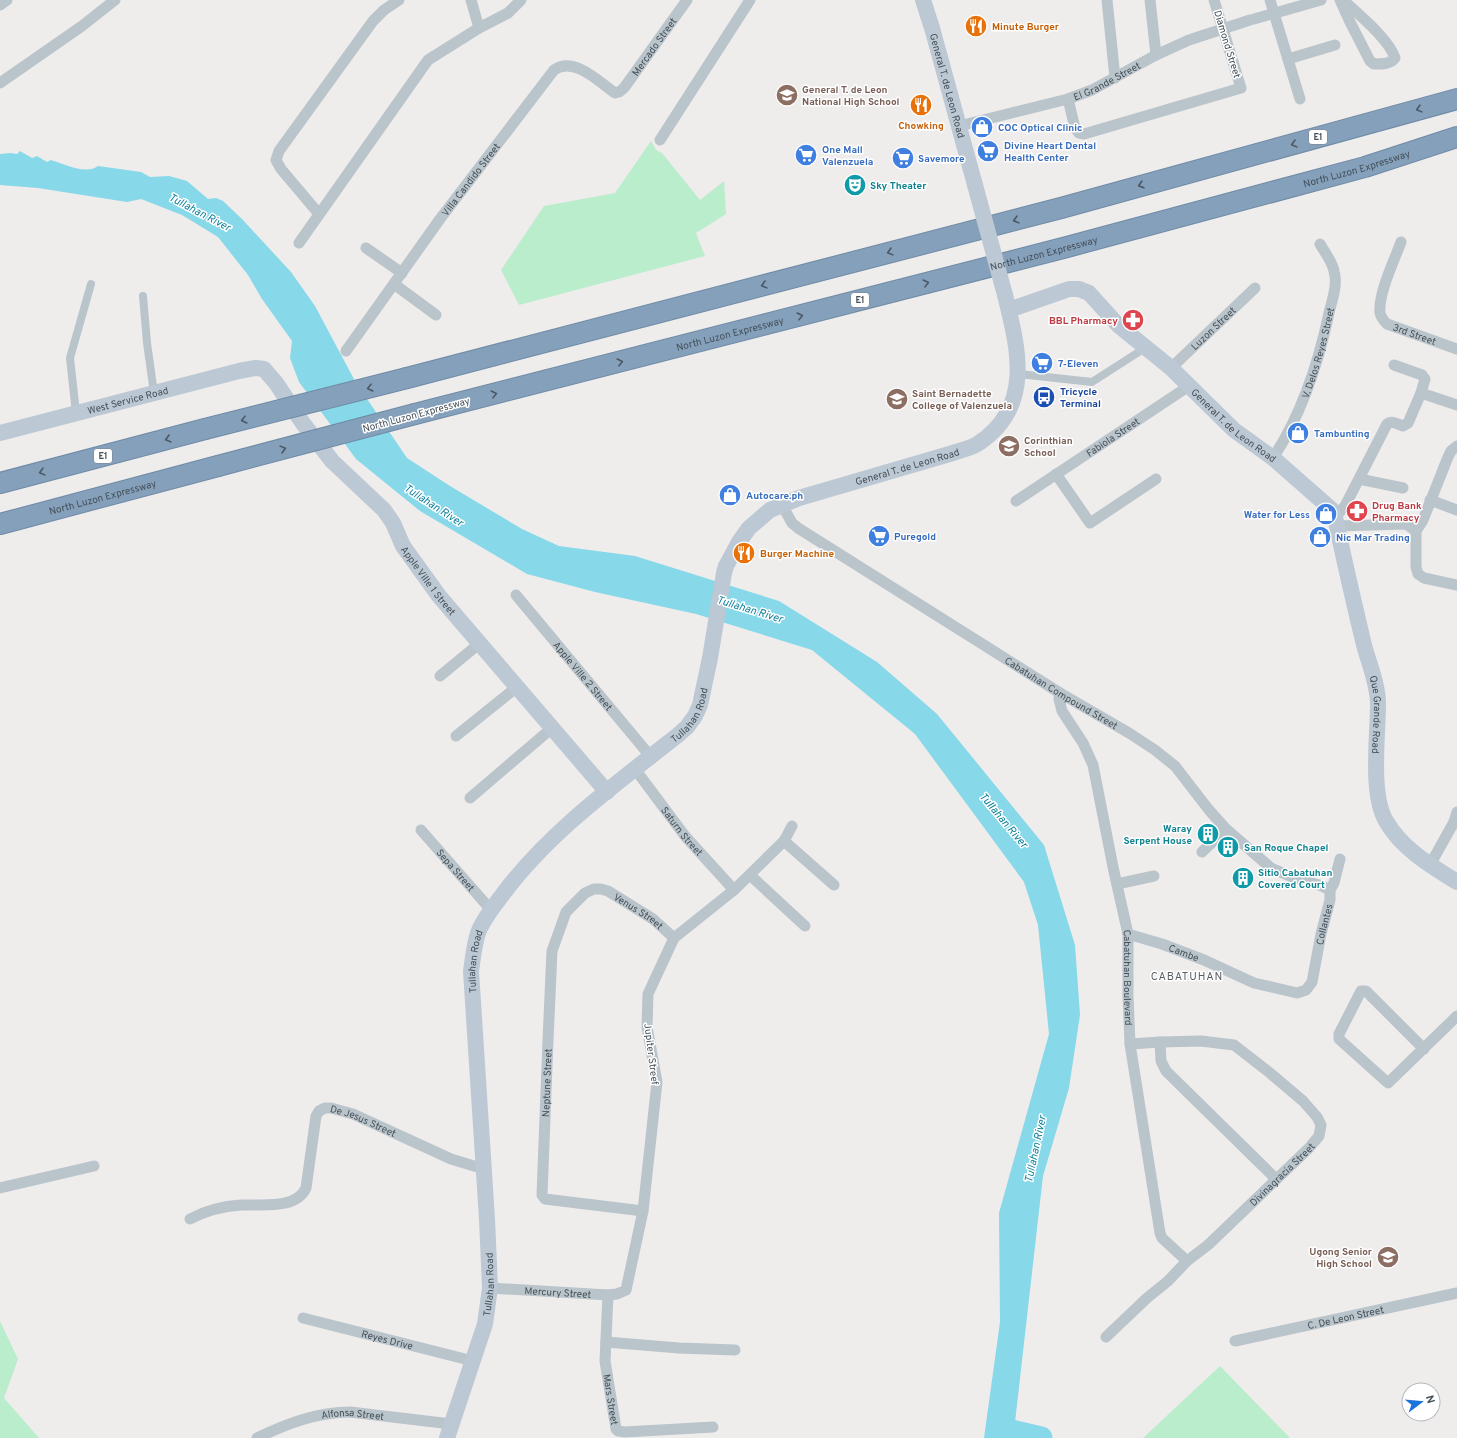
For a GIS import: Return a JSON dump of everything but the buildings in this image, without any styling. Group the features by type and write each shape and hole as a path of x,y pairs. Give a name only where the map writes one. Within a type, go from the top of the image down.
{"highway":[{"name":"E1","path":"0,483 1054,210 1457,99"},
{"name":"North Luzon Expressway","path":"0,524 415,414 1067,247 1334,175 1457,137"},
{"path":"1431,146 1457,142"}],"main road":[{"name":"General T. de Leon Road","path":"724,573 726,566 739,542 750,528 770,510 782,504 953,453 978,444 993,431 1008,412 1016,393 1019,374 1015,339 1009,310 934,34 923,0"},
{"name":"General T. de Leon Road","path":"1009,310 1069,289 1078,289 1089,293 1118,325 1171,368 1234,430 1273,458 1322,500 1330,509 1336,522"},
{"name":"West Service Road","path":"0,433 256,368"},
{"name":"Apple Ville 1 Street","path":"256,368 264,369 271,377 302,422 332,461 384,510 393,523 403,546 439,596 606,792"},
{"name":"Que Grande Road","path":"1336,522 1378,702 1376,782 1379,804 1386,821 1399,840 1430,865 1457,882"},
{"name":"Tullahan Road","path":"449,1431 485,1324 490,1288 471,971 473,952 479,932 490,910 536,854 574,819 687,726 695,716 703,694 724,573"}],"street":[{"path":"0,5 7,0"},
{"path":"0,83 82,26 115,0"},
{"path":"319,214 281,170 276,160 279,151 373,21 384,10 399,0"},
{"path":"471,0 479,28"},
{"path":"299,243 428,60 479,28 508,13 521,0"},
{"name":"Mercado Street","path":"619,92 624,88 687,0"},
{"path":"660,140 750,0"},
{"path":"1107,0 1115,78"},
{"path":"1150,0 1156,55"},
{"name":"Diamond Street","path":"1068,99 1075,128 1079,134 1084,134 1241,88 1214,0"},
{"path":"1270,0 1300,99"},
{"name":"El Grande Street","path":"959,126 1068,99 1092,90 1156,55 1189,40 1321,0"},
{"path":"1340,0 1370,61 1374,64 1383,64 1394,60 1393,50 1343,0"},
{"path":"1288,58 1335,45"},
{"name":"Villa Candido Street","path":"346,351 440,219 554,70 562,66 570,65 578,68 615,93 619,92"},
{"name":"3rd Street","path":"1401,242 1383,291 1380,311 1382,317 1387,324 1457,349"},
{"name":"V. Delos Reyes Street","path":"1273,458 1286,438 1302,405 1316,366 1328,318 1335,279 1332,262 1320,244"},
{"path":"366,248 402,273"},
{"path":"76,413 70,358 91,284"},
{"path":"394,284 436,315"},
{"name":"Luzon Street","path":"1171,368 1255,288"},
{"path":"143,296 147,343 154,393"},
{"path":"1019,374 1092,382 1145,348"},
{"path":"1394,365 1422,375 1425,379 1422,393 1408,423 1403,426 1392,422 1387,424 1336,522 1406,524 1416,531"},
{"name":"Fabiola Street","path":"1016,501 1189,386"},
{"path":"1422,393 1457,405"},
{"path":"1457,446 1451,451 1448,457 1423,520 1416,531 1416,567 1418,574 1424,578 1457,585"},
{"path":"1056,474 1090,523 1156,479"},
{"path":"1359,479 1403,488"},
{"path":"1430,500 1457,510"},
{"name":"Cabatuhan Compound Street","path":"782,504 792,523 798,528 1060,693 1129,733 1155,750 1175,766 1209,810 1226,829 1271,868 1292,878 1322,886 1330,890"},
{"name":"Apple Ville 2 Street","path":"516,595 651,757"},
{"path":"440,676 480,643"},
{"path":"456,736 517,687"},
{"name":"Cabatuhan Boulevard","path":"1060,693 1059,699 1062,711 1083,743 1093,765 1128,934 1130,1044 1160,1233 1162,1238 1187,1261"},
{"path":"470,798 552,728"},
{"name":"Saturn Street","path":"635,769 685,836 734,890"},
{"path":"1430,865 1454,822 1457,812"},
{"name":"Jupiter Streef","path":"626,1290 643,1211 657,1082 647,1027 648,994 674,938 734,890 750,875 784,841 792,826"},
{"path":"1202,852 1226,829"},
{"name":"Sepa Street","path":"421,830 490,910"},
{"path":"784,841 834,885"},
{"name":"Collantes","path":"1306,990 1312,982 1321,934 1330,900 1330,890 1334,883 1340,859"},
{"path":"750,875 805,926"},
{"path":"1117,884 1154,876"},
{"name":"Venus Street","path":"601,888 653,919 674,938"},
{"name":"Neptune Street","path":"601,888 585,893 566,912 552,951 542,1195 545,1199 643,1211"},
{"name":"Cambe","path":"1128,934 1162,944 1204,960 1254,983 1296,993 1306,990"},
{"path":"1424,1049 1370,994 1366,991 1361,991 1341,1030 1339,1039 1388,1083 1424,1049 1457,1016"},
{"name":"Divinagracia Street","path":"1106,1337 1147,1298 1168,1281 1187,1261 1208,1245 1309,1148 1319,1136 1321,1126 1317,1117 1303,1101 1270,1072 1234,1045 1201,1041 1130,1044"},
{"path":"1160,1042 1161,1061 1166,1071 1276,1179"},
{"name":"De Jesus Street","path":"190,1219 205,1212 240,1205 283,1204 304,1193 306,1188 316,1116 319,1111 325,1108 331,1108 353,1114 451,1159 484,1169"},
{"path":"0,1188 94,1166"},
{"name":"Mercury Street","path":"490,1288 608,1295 618,1294 626,1290"},
{"name":"C. De Leon Street","path":"1235,1342 1457,1293"},
{"name":"Mars Street","path":"608,1295 605,1361 616,1429 618,1431 713,1427"},
{"name":"Reyes Drive","path":"303,1318 473,1361"},
{"path":"606,1342 678,1348 735,1350"},
{"name":"Alfonsa Street","path":"257,1438 315,1415 335,1412 350,1412 449,1431"}],"green space":[{"path":"651,141 656,150 662,153 700,200 724,181 726,214 696,233 705,256 519,305 501,270 544,206 615,193"},
{"path":"0,1321 18,1359 4,1398 39,1438 0,1438"},
{"path":"1220,1366 1290,1438 1143,1438"}],"water":[{"name":"Tullahan River","path":"20,151 32,158 37,156 47,162 51,160 81,169 98,166 141,172 150,177 169,176 187,181 208,199 216,198 223,201 242,219 291,272 315,306 355,381 407,458 450,486 522,529 559,546 635,556 779,601 877,662 937,714 1044,845 1075,945 1080,1015 1069,1088 1043,1176 1012,1438 984,1438 1000,1322 999,1213 1049,1034 1038,925 1024,882 915,734 812,650 696,614 595,592 527,574 420,511 356,459 299,382 290,358 292,341 262,299 248,275 218,237 182,215 141,199 127,202 38,188 0,185 0,154 17,154"}],"waterway":[{"path":"999,1428 1041,1438"}],"place":[{"name":"Minute Burger","path":"976,26"},
{"name":"General T. de Leon National High School","path":"787,95"},
{"name":"Chowking","path":"921,105"},
{"name":"COC Optical Clinic","path":"982,127"},
{"name":"Divine Heart Dental Health Center","path":"988,151"},
{"name":"One Mall Valenzuela","path":"806,155"},
{"name":"Savemore","path":"903,158"},
{"name":"Sky Theater","path":"855,185"},
{"name":"BBL Pharmacy","path":"1133,320"},
{"name":"7-Eleven","path":"1042,363"},
{"name":"Tricycle Terminal","path":"1044,397"},
{"name":"Saint Bernadette College of Valenzuela","path":"897,399"},
{"name":"Tambunting","path":"1298,433"},
{"name":"Corinthian School","path":"1009,446"},
{"name":"Autocare.ph","path":"730,495"},
{"name":"Drug Bank Pharmacy","path":"1357,511"},
{"name":"Water for Less","path":"1326,514"},
{"name":"Puregold","path":"879,536"},
{"name":"Nic Mar Trading","path":"1320,537"},
{"name":"Burger Machine","path":"744,553"},
{"name":"Waray Serpent House","path":"1208,834"},
{"name":"San Roque Chapel","path":"1228,847"},
{"name":"Sitio Cabatuhan Covered Court","path":"1243,878"},
{"name":"Ugong Senior High School","path":"1388,1257"}],"district":[{"name":"CABATUHAN","path":"1187,976"}]}
